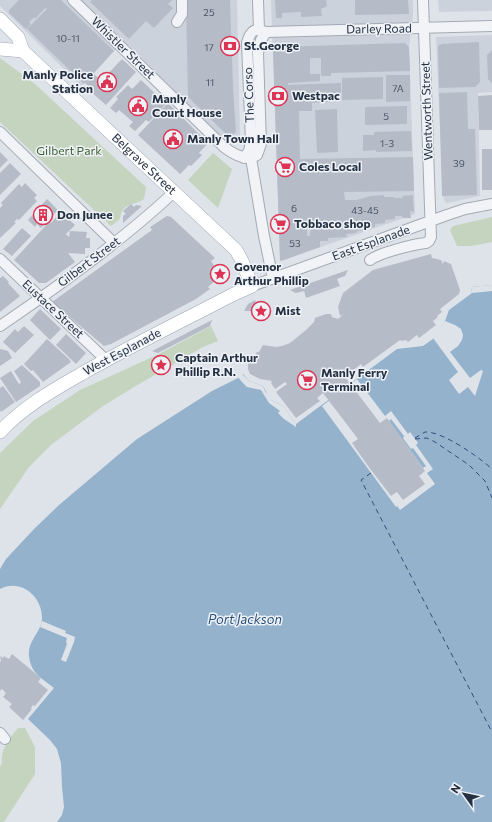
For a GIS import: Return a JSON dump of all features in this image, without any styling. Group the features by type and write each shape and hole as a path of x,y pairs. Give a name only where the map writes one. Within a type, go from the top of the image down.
{"main road":[{"name":"Belgrave Street","path":"0,19 18,37 23,52 236,250 252,286"},
{"name":"Belgrave Street","path":"0,40 5,49 23,52"},
{"name":"West Esplanade","path":"1,427 34,403 106,360 252,286"}],"street":[{"path":"180,18 182,0"},
{"name":"The Corso","path":"248,158 257,155 261,144 258,53 263,31 258,0"},
{"name":"Wentworth Street","path":"370,260 375,256 426,243 431,237 423,0"},
{"name":"Whistler Street","path":"81,2 224,147 238,156 248,158"},
{"name":"Darley Road","path":"263,31 492,26"},
{"path":"0,132 114,242"},
{"path":"248,158 273,279"},
{"name":"Gilbert Street","path":"0,326 41,298 114,242 174,192"},
{"name":"East Esplanade","path":"252,286 465,209 492,204"},
{"name":"Eustace Street","path":"0,259 106,360"}],"shaded area":[{"path":"0,0 237,0 240,137 228,146 129,45 117,48 81,86 0,6"},
{"path":"271,0 413,0 413,16 409,47 415,214 281,261 280,260"},
{"path":"438,0 492,0 492,11 439,12"},
{"path":"492,35 492,92 478,93 480,196 447,203 443,197 436,37"}],"green space":[{"name":"Gilbert Park","path":"0,58 35,84 146,187 144,199 126,207 121,214 120,219 111,226 0,122"},
{"path":"213,153 232,169 218,208 188,180"},
{"path":"492,217 492,242 471,246 457,246 450,230 453,226"},
{"path":"211,326 218,341 203,347 103,406 51,445 29,467 0,509 0,453 33,421 80,390 159,354"},
{"path":"18,728 25,728 35,747 35,774 4,822 0,822 0,767 4,749"}],"water":[{"name":"Port Jackson","path":"492,285 492,822 57,822 62,815 64,807 61,763 57,749 50,740 28,719 54,688 41,678 30,662 30,646 41,624 41,611 39,603 35,597 23,588 8,586 0,589 0,569 6,559 59,505 137,439 212,391 243,374 249,381 263,386 269,397 273,401 283,406 296,424 397,349 423,346 433,339 445,321 449,310 472,293 471,287"}],"pier":[{"path":"492,285 492,291 472,293 471,287"},
{"path":"445,321 461,329 463,335 458,346 450,352 470,378 481,370 483,371 475,396 468,387 459,394 449,380 458,372 433,338"},
{"path":"241,373 249,381 263,386 273,401 283,406 296,424 296,427 278,413 280,411 269,403 261,390 247,387 237,376"},
{"path":"357,379 385,416 391,411 408,434 410,432 418,443 416,445 433,469 427,473 435,484 400,510 397,506 396,507 322,406","holes":["391,419 404,436 403,438 411,449 413,448 426,466 423,468 389,421"]},
{"path":"42,621 66,631 65,633 75,637 66,662 61,660 67,644 67,638 40,627"}],"building":[{"path":"19,0 61,0 114,51 84,84 27,29 47,9 45,8 35,19 34,17 29,22 31,24 26,29 9,13 9,10"},
{"path":"92,0 172,0 168,4 173,8 154,28 146,21 129,39 90,2"},
{"path":"186,0 230,0 236,132 229,137 188,97"},
{"path":"275,0 326,0 327,6 321,9 322,16 301,17 301,12 282,13 282,18 276,18"},
{"path":"355,0 408,0 409,14 355,15"},
{"path":"479,42 480,82 475,87 439,88 438,46 442,44"},
{"path":"405,43 409,47 410,71 331,73 331,76 321,76 321,58 310,58 310,74 320,74 320,81 288,83 288,85 341,83 341,101 312,103 312,111 299,111 300,159 413,157 414,191 344,192 345,200 356,200 371,196 384,195 384,197 403,198 402,196 413,195 414,212 410,211 411,218 395,216 395,219 385,220 385,223 375,224 375,227 366,227 366,230 346,234 347,237 328,238 328,241 320,241 320,247 281,261 280,260 273,50 275,47","holes":["307,225 311,225 310,236 307,236"]},
{"path":"492,50 492,83 488,79 487,55"},
{"name":"Manly Police Station","path":"122,59 136,72 106,105 90,91 92,89 85,83 94,74 101,81"},
{"path":"386,75 410,75 410,101 386,102"},
{"path":"383,77 383,99 342,100 342,78"},
{"name":"Manly Court House","path":"141,80 166,104 149,122 146,120 135,131 129,126 133,122 119,110 116,113 110,108 118,99 116,97 128,85 132,89"},
{"path":"467,92 468,129 475,129 477,195 442,196 439,93"},
{"path":"492,95 492,130 479,130 478,96"},
{"name":"Manly Town Hall","path":"168,103 208,143 199,153 202,155 180,174 138,135"},
{"path":"407,106 407,124 365,125 365,107"},
{"path":"337,109 338,152 317,153 315,110"},
{"path":"411,131 412,151 363,151 363,135 374,135 374,132"},
{"path":"482,149 492,149 492,190 482,190"},
{"path":"0,152 8,160 0,168"},
{"path":"10,163 21,174 0,195 0,173"},
{"path":"25,183 37,195 34,198 37,201 19,220 17,219 14,222 16,223 0,238 0,208 3,205 1,203 19,184 22,187"},
{"name":"Don Junee","path":"47,199 58,210 41,228 37,224 35,227 28,220"},
{"path":"131,204 134,207 136,205 142,206 123,223 123,216 126,214 123,211"},
{"path":"61,212 75,225 66,234 69,237 70,231 87,232 86,238 90,238 90,248 85,248 85,254 68,253 75,262 46,283 39,283 14,260 49,222 51,223"},
{"path":"167,216 171,217 215,258 211,261 219,273 219,276 208,287 210,289 196,299 111,344 104,346 52,302 152,230 150,227"},
{"path":"22,228 31,236 12,256 3,249"},
{"name":"Manly Ferry Terminal","path":"431,254 432,258 441,260 443,264 444,261 451,264 460,290 459,294 440,309 442,312 433,321 436,325 419,338 417,335 408,342 406,340 400,340 363,367 361,364 345,377 380,423 387,418 425,471 419,476 425,484 403,500 397,492 391,496 368,466 352,443 358,439 323,393 317,398 320,401 296,418 276,392 287,384 285,382 275,389 271,383 272,381 260,379 250,374 248,364 251,359 255,361 257,352 259,352 263,345 276,347 290,343 314,322 315,318 326,314 331,314 332,317 338,319 344,314 340,316 338,307 343,293 373,270"},
{"path":"348,270 345,276 337,279 340,286 306,298 304,291 296,293 290,290"},
{"path":"3,276 20,296 0,312 0,278"},
{"path":"255,300 256,303 252,311 244,311 248,304"},
{"path":"40,309 61,329 50,340 30,320"},
{"path":"212,320 210,326 158,353 152,351"},
{"path":"24,326 34,335 15,353 3,342 15,329 18,332"},
{"path":"66,334 86,353 76,364 56,345"},
{"path":"47,339 71,362 43,382 33,370 31,371 24,364"},
{"path":"0,349 8,351 12,358 0,366"},
{"path":"22,365 40,382 40,386 16,402 0,378 11,371 19,384 21,382 14,371"},
{"path":"3,386 15,402 1,412 0,388"},
{"path":"12,654 41,678 38,682 48,690 35,706 33,705 31,708 32,709 23,720 9,707 12,704 3,697 6,693 2,689 0,691 0,656 3,658 4,656 9,659"}],"ferry route":[{"path":"415,438 425,432 441,436 470,452 492,469"},
{"path":"415,439 427,438 469,465 485,481 492,498"},
{"path":"371,473 361,480 492,732"}],"place":[{"name":"St.George","path":"230,46"},
{"name":"Manly Police Station","path":"107,82"},
{"name":"Westpac","path":"278,96"},
{"name":"Manly Court House","path":"138,106"},
{"name":"Manly Town Hall","path":"173,139"},
{"name":"Coles Local","path":"285,167"},
{"name":"Don Junee","path":"43,215"},
{"name":"Tobbaco shop","path":"280,224"},
{"name":"Govenor Arthur Phillip","path":"220,274"},
{"name":"Mist","path":"261,311"},
{"name":"Captain Arthur Phillip R.N.","path":"161,365"},
{"name":"Manly Ferry Terminal","path":"307,380"}]}
